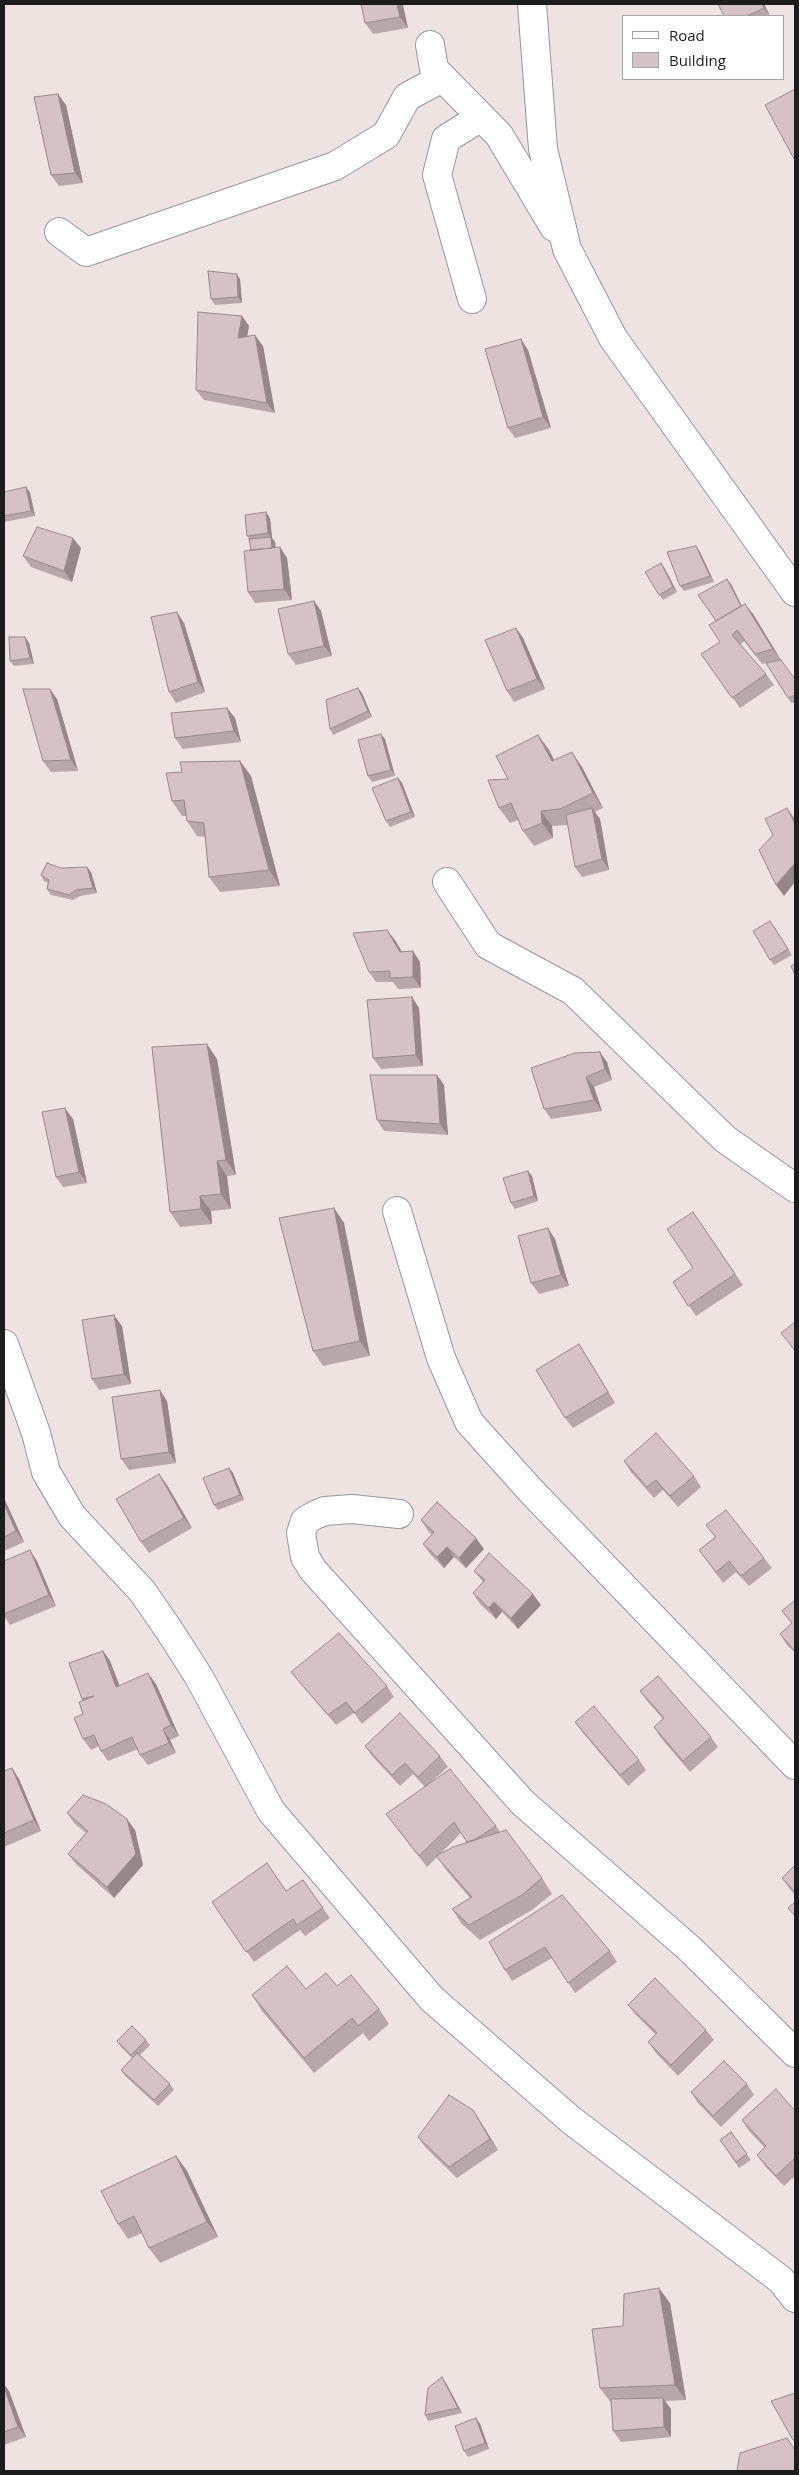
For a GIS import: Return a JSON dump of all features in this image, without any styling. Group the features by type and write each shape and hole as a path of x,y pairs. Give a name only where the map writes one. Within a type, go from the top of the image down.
{"street":[{"path":"532,4 543,149 568,249"},
{"path":"430,45 434,69 499,135 568,249 613,338 795,592"},
{"path":"59,232 86,252 335,166 386,135 407,97 442,78"},
{"path":"472,299 437,175 446,139 482,117"},
{"path":"447,882 488,945 573,991 725,1139 795,1188"},
{"path":"397,1211 442,1358 469,1422 532,1492 795,1766"},
{"path":"6,1356 36,1433 46,1472 72,1516 142,1591 169,1630 198,1677 271,1812 432,1999 571,2120 782,2280 795,2298"},
{"path":"400,1514 352,1509 325,1511 315,1515 305,1521 301,1533 305,1557 319,1577 522,1803 691,1950 795,2053"}],"building":[{"path":"361,4 397,4 400,17 365,23"},
{"path":"718,4 762,4 764,8 749,15 724,15"},
{"path":"795,89 795,159 794,159 765,105"},
{"path":"58,94 75,173 51,175 34,97"},
{"path":"208,271 237,274 238,297 211,299"},
{"path":"198,312 242,316 238,338 255,335 267,403 196,390"},
{"path":"521,339 543,417 508,428 485,349"},
{"path":"26,487 31,511 4,516 4,492"},
{"path":"266,512 268,533 247,536 245,515"},
{"path":"37,527 73,538 64,571 23,556"},
{"path":"271,537 272,548 251,550 249,539"},
{"path":"696,546 710,576 680,586 667,552"},
{"path":"280,547 284,589 248,592 244,551"},
{"path":"661,563 673,587 659,595 645,572"},
{"path":"727,579 741,606 716,621 698,595"},
{"path":"314,601 324,646 288,654 278,609"},
{"path":"745,604 773,649 755,654 737,630 732,635 766,674 732,698 701,654 720,642 709,625"},
{"path":"177,612 198,682 169,692 151,617"},
{"path":"516,628 537,679 507,691 485,640"},
{"path":"9,637 25,637 30,658 10,661"},
{"path":"781,660 795,679 795,695 788,698 766,663"},
{"path":"358,688 368,711 330,729 326,700"},
{"path":"23,689 50,689 71,760 43,761"},
{"path":"227,708 234,731 175,738 171,713"},
{"path":"381,734 391,770 368,776 358,740"},
{"path":"538,735 552,761 572,752 593,793 560,809 541,811 542,823 523,831 511,803 499,808 488,780 508,779 496,756"},
{"path":"240,761 269,870 209,877 204,823 187,821 184,800 172,801 166,773 182,772 180,762"},
{"path":"398,778 411,812 386,821 372,788"},
{"path":"592,808 602,859 575,867 566,815"},
{"path":"787,808 795,824 795,863 776,885 759,850 773,835 765,819"},
{"path":"47,863 61,868 87,867 93,888 76,890 69,895 47,889 49,880 41,875"},
{"path":"770,921 788,949 770,960 753,931"},
{"path":"387,930 400,952 413,951 413,977 390,978 390,971 369,972 353,933"},
{"path":"795,964 795,975 791,966"},
{"path":"412,997 416,1055 373,1058 367,1000"},
{"path":"207,1044 226,1160 217,1161 221,1194 200,1196 201,1209 170,1212 152,1047"},
{"path":"600,1052 605,1069 586,1077 594,1100 544,1109 531,1068 575,1053"},
{"path":"370,1075 437,1075 440,1124 377,1120"},
{"path":"65,1108 79,1172 56,1177 42,1112"},
{"path":"528,1171 534,1196 511,1203 503,1178"},
{"path":"334,1208 360,1341 313,1351 279,1218"},
{"path":"693,1212 735,1274 688,1306 673,1282 693,1268 667,1229"},
{"path":"548,1228 561,1275 531,1283 518,1236"},
{"path":"114,1315 124,1374 92,1379 82,1320"},
{"path":"795,1322 795,1351 781,1333"},
{"path":"579,1344 608,1392 565,1418 536,1370"},
{"path":"160,1390 169,1452 121,1459 112,1397"},
{"path":"656,1433 694,1476 670,1496 656,1480 647,1487 624,1461"},
{"path":"229,1468 240,1495 214,1505 203,1478"},
{"path":"159,1474 184,1518 141,1542 116,1499"},
{"path":"437,1502 476,1538 459,1558 447,1547 437,1557 423,1544 434,1532 421,1520"},
{"path":"4,1504 16,1531 4,1537"},
{"path":"726,1510 764,1558 741,1576 729,1561 716,1572 699,1550 716,1537 706,1525"},
{"path":"30,1550 49,1595 4,1614 4,1561"},
{"path":"489,1553 533,1594 511,1618 494,1602 489,1608 473,1593 485,1580 474,1571"},
{"path":"795,1600 794,1650 780,1634 792,1623 782,1611"},
{"path":"339,1633 387,1686 355,1713 346,1702 328,1715 291,1672"},
{"path":"103,1651 116,1687 148,1673 171,1725 163,1729 169,1743 140,1755 132,1737 101,1751 94,1735 83,1739 74,1718 83,1714 79,1702 94,1696 82,1699 69,1663"},
{"path":"658,1676 711,1737 683,1761 654,1727 664,1718 640,1691"},
{"path":"594,1706 639,1760 620,1775 575,1722"},
{"path":"400,1713 440,1756 418,1777 405,1763 392,1775 365,1746"},
{"path":"12,1768 34,1820 4,1833 4,1771"},
{"path":"450,1769 496,1826 476,1839 467,1842 454,1822 419,1856 386,1814"},
{"path":"83,1795 106,1804 127,1819 136,1854 107,1887 68,1854 88,1831 67,1813"},
{"path":"506,1830 542,1878 522,1895 469,1925 452,1909 472,1897 436,1856 453,1847"},
{"path":"267,1863 286,1891 303,1880 323,1908 297,1925 293,1919 246,1952 212,1902"},
{"path":"795,1865 795,1892 782,1878"},
{"path":"562,1895 610,1951 568,1983 545,1947 505,1970 489,1942"},
{"path":"795,1902 795,1916 788,1908"},
{"path":"287,1966 306,1989 326,1973 337,1986 351,1975 379,2009 358,2026 352,2018 304,2058 252,1995"},
{"path":"655,1978 706,2030 671,2065 648,2042 657,2033 628,2005"},
{"path":"132,2026 146,2040 131,2055 117,2041"},
{"path":"137,2053 170,2084 154,2100 121,2070"},
{"path":"724,2061 747,2084 713,2116 691,2092"},
{"path":"776,2089 795,2111 795,2158 776,2176 757,2155 766,2146 742,2120"},
{"path":"449,2095 473,2110 490,2139 449,2167 418,2137"},
{"path":"731,2132 747,2154 736,2162 720,2140"},
{"path":"176,2156 207,2222 149,2248 134,2216 118,2224 101,2191"},
{"path":"659,2288 675,2385 600,2388 592,2329 623,2326 624,2294"},
{"path":"442,2377 458,2408 425,2415 428,2388"},
{"path":"4,2387 18,2427 4,2432"},
{"path":"795,2393 795,2440 793,2440 771,2401"},
{"path":"663,2398 664,2427 613,2431 611,2399"},
{"path":"476,2418 485,2443 464,2451 455,2426"},
{"path":"787,2438 795,2450 795,2471 737,2470 740,2453"}]}
